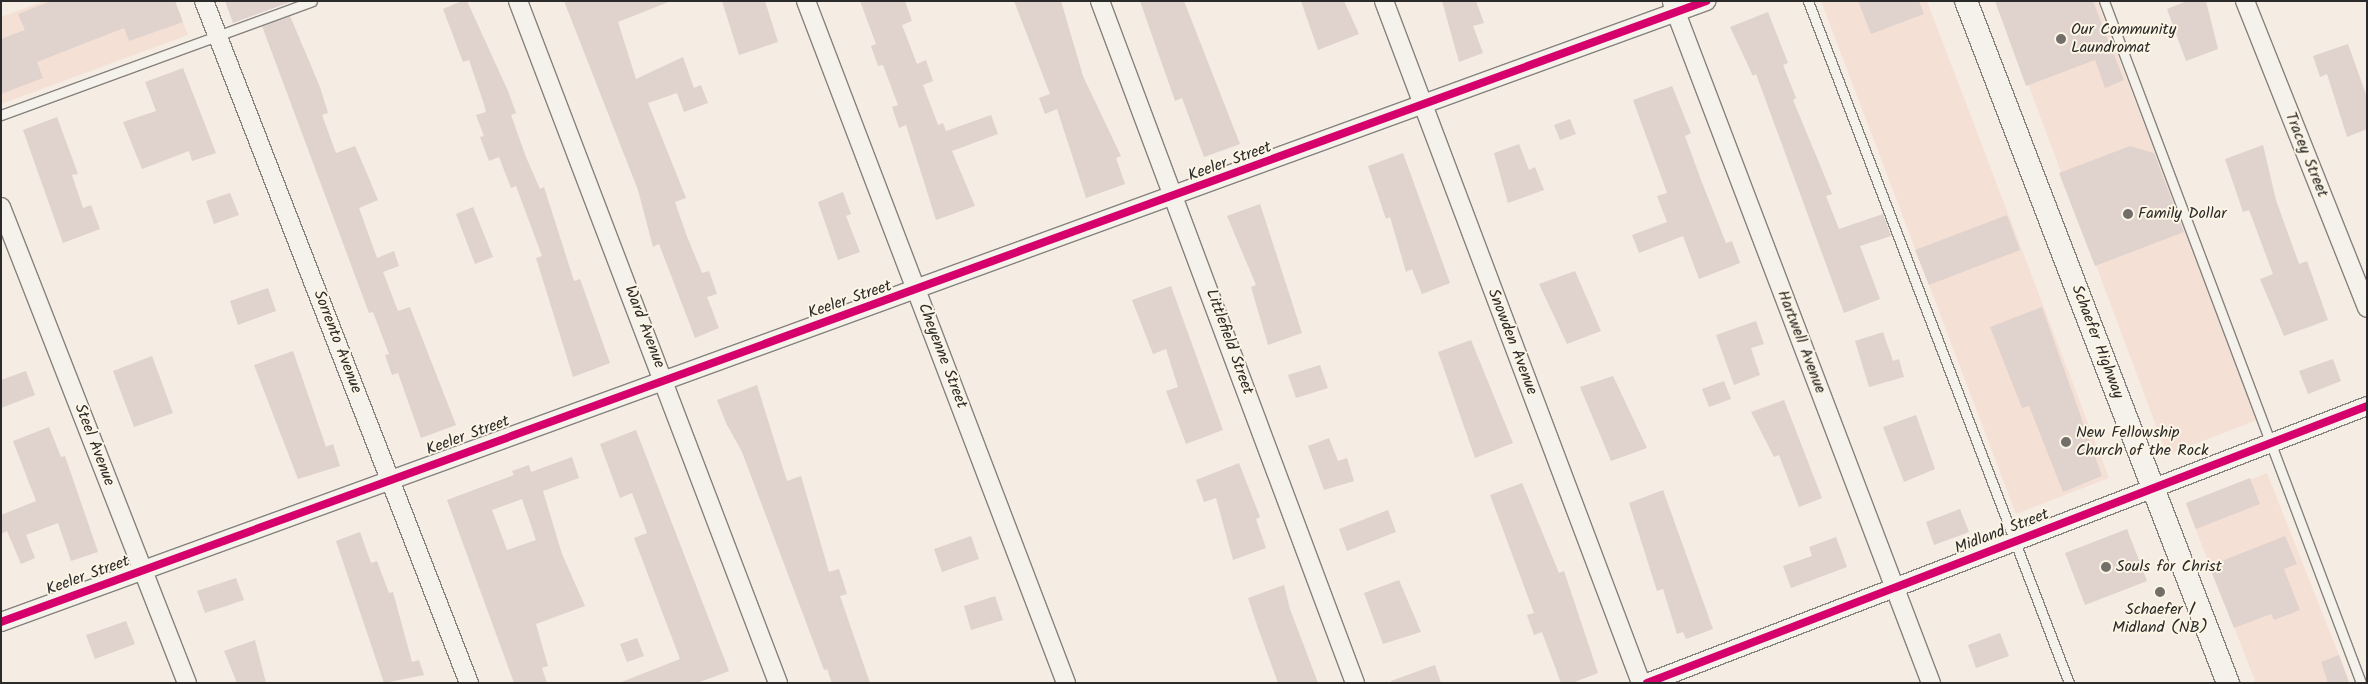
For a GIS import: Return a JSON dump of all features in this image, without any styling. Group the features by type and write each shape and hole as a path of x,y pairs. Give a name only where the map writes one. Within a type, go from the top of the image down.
{"street":[{"name":"Sorrento Avenue","path":"204,1 469,683"},
{"name":"Ward Avenue","path":"518,1 664,379 778,683"},
{"name":"Cheyenne Street","path":"806,1 1066,683"},
{"name":"Littlefield Street","path":"1100,1 1176,197 1354,683"},
{"name":"Snowden Avenue","path":"1384,1 1641,683"},
{"name":"Keeler Street","path":"1,622 664,379 917,291 1176,197 1423,106 1674,7 1706,1"},
{"name":"Schaefer Highway","path":"1966,1 2228,683"},
{"name":"Tracey Street","path":"2244,1 2367,308"},
{"name":"Hartwell Avenue","path":"1674,7 1931,683"},
{"name":"Steel Avenue","path":"1,207 186,683"},
{"name":"Midland Street","path":"1647,683 2367,406"}],"lane":[{"path":"1,115 312,1"},
{"path":"1808,1 2070,683"},
{"path":"2104,1 2361,683"}],"shaded area":[{"path":"44,1 175,1 188,35 1,104 1,17"},
{"path":"1821,1 1927,1 2109,478 2016,514"},
{"path":"1997,1 2097,1 2257,420 2167,455"},
{"path":"2267,473 2350,683 2256,683 2186,505"}],"building":[{"path":"51,1 175,1 183,22 129,41 124,28 37,62 43,78 1,94 1,39 25,30 18,14"},
{"path":"225,1 290,1 290,2 233,23"},
{"path":"462,1 467,1 508,91 516,113 511,115 526,157 540,189 544,187 574,281 580,279 610,363 573,377 536,258 542,256 516,186 511,188 499,157 489,161 480,137 484,136 476,115 486,112 483,101 469,60 463,62 443,9"},
{"path":"564,1 671,1 618,22 636,79 683,57 694,88 701,85 708,103 684,112 677,93 648,103 686,198 675,202 686,234 702,273 709,271 717,294 707,297 719,328 695,338 659,244 653,247 638,190"},
{"path":"722,1 765,1 778,42 739,55"},
{"path":"860,1 905,1 912,21 902,25 917,64 926,60 933,81 923,85 938,125 943,123 946,131 991,115 998,134 952,151 975,206 936,220 906,125 899,128 892,107 898,105 883,65 878,66 871,46 876,44"},
{"path":"1014,1 1061,1 1083,76 1121,156 1116,158 1125,184 1086,198 1057,109 1045,114 1039,98 1050,94"},
{"path":"1140,1 1184,1 1240,144 1204,157 1182,98 1175,101"},
{"path":"1301,1 1344,1 1359,34 1318,50"},
{"path":"1442,1 1476,1 1484,23 1473,26 1483,53 1459,62"},
{"path":"1858,1 1919,1 1924,14 1871,34"},
{"path":"1995,1 2093,1 2124,80 2105,88 2095,60 2026,86"},
{"path":"2187,1 2206,1 2218,49 2186,61 2167,9"},
{"path":"1768,12 1788,63 1783,65 1796,98 1793,100 1832,194 1826,196 1839,229 1883,214 1891,236 1860,246 1880,299 1844,313 1756,74 1753,76 1730,27"},
{"path":"290,16 320,87 328,113 322,115 336,153 355,146 378,200 359,208 377,258 394,251 399,266 383,272 398,311 410,307 456,425 421,438 398,373 392,375 385,355 389,354 373,312 369,313 262,26"},
{"path":"2348,44 2367,97 2367,129 2347,137 2327,74 2320,77 2313,56"},
{"path":"183,68 216,153 192,161 189,151 142,169 123,122 156,111 145,82"},
{"path":"1672,86 1691,133 1685,136 1701,180 1726,243 1732,241 1740,263 1699,279 1683,236 1639,253 1632,235 1667,222 1657,196 1667,193 1633,100"},
{"path":"57,117 78,174 72,175 83,208 91,205 100,229 63,243 23,130"},
{"path":"1570,119 1576,134 1560,140 1554,125"},
{"path":"1519,144 1529,170 1535,167 1544,190 1508,203 1494,153"},
{"path":"2263,145 2276,200 2299,264 2307,261 2328,320 2284,336 2260,279 2273,274 2249,210 2243,212 2225,159"},
{"path":"2130,146 2154,153 2184,232 2095,266 2059,173"},
{"path":"1403,153 1450,283 1422,294 1412,269 1406,272 1390,217 1386,219 1368,166"},
{"path":"843,192 851,214 846,216 860,252 838,260 818,202"},
{"path":"230,193 239,215 214,224 206,201"},
{"path":"1260,204 1302,333 1268,345 1251,287 1256,285 1227,216"},
{"path":"473,207 493,257 475,264 456,214"},
{"path":"2007,215 2020,250 1929,285 1915,250"},
{"path":"1575,271 1601,331 1567,344 1539,284"},
{"path":"1171,286 1223,430 1186,444 1166,391 1178,387 1166,349 1153,354 1132,300"},
{"path":"268,288 276,311 238,325 230,301"},
{"name":"New Fellowship Church of the Rock","path":"2042,307 2102,476 2063,492 2029,406 2022,408 1990,327"},
{"path":"1756,321 1764,344 1751,348 1760,375 1734,385 1716,335"},
{"path":"1883,332 1893,361 1899,359 1904,377 1869,387 1855,341"},
{"path":"1471,340 1513,443 1475,458 1438,352"},
{"path":"293,351 326,447 333,444 340,466 298,479 254,365"},
{"path":"152,356 173,413 134,427 113,371"},
{"path":"2333,359 2341,381 2308,394 2299,371"},
{"path":"1320,365 1328,388 1296,398 1288,375"},
{"path":"26,371 35,395 1,408 1,380"},
{"path":"1613,376 1647,448 1611,461 1580,387"},
{"path":"1724,381 1731,399 1709,407 1702,389"},
{"path":"757,385 787,481 801,476 829,572 839,569 847,594 840,596 870,683 832,683 827,669 824,670 742,452 726,423 717,400"},
{"path":"1784,400 1822,498 1799,507 1779,455 1774,457 1751,412"},
{"path":"1916,415 1935,469 1904,482 1883,427"},
{"path":"49,427 61,457 65,456 98,552 71,561 58,523 26,535 35,558 21,564 7,531 1,534 1,515 36,501 13,441"},
{"path":"636,430 729,671 697,683 619,683 680,659 634,538 647,533 632,493 620,498 600,444"},
{"path":"1329,438 1338,461 1347,458 1354,481 1324,490 1308,446"},
{"path":"572,457 579,478 543,491 562,554 585,606 536,624 548,666 542,668 547,683 514,683 447,500 514,475 512,471 529,465 531,472","holes":["522,499 536,540 507,550 492,510"]},
{"path":"1239,463 1260,517 1256,519 1266,548 1233,560 1216,498 1204,502 1196,480"},
{"path":"2250,478 2260,504 2196,529 2186,503"},
{"path":"1522,483 1559,573 1564,571 1598,673 1572,683 1561,683 1542,632 1534,635 1527,615 1534,613 1490,495"},
{"path":"1663,490 1713,629 1686,639 1683,632 1677,634 1663,589 1657,591 1629,503"},
{"path":"1960,509 1969,532 1934,545 1926,522"},
{"path":"1388,510 1396,532 1347,551 1339,529"},
{"name":"Souls for Christ","path":"2127,529 2147,581 2085,605 2065,553"},
{"path":"360,532 371,563 377,561 389,593 393,592 412,662 419,660 424,675 384,683 336,541"},
{"path":"971,536 979,559 942,572 934,549"},
{"path":"2285,536 2297,564 2284,569 2300,610 2274,620 2271,614 2234,628 2209,566"},
{"path":"1836,537 1847,567 1791,588 1783,566 1812,556 1809,547"},
{"path":"236,578 244,600 205,613 197,591"},
{"path":"1399,580 1421,632 1383,644 1364,593"},
{"path":"1284,585 1290,609 1318,683 1278,683 1258,628 1248,598"},
{"path":"995,596 1003,620 971,630 964,606"},
{"path":"126,621 135,644 95,659 86,635"},
{"path":"2000,633 2009,656 1976,668 1968,645"},
{"path":"637,638 644,656 627,662 620,644"},
{"path":"255,640 266,683 237,683 224,651"},
{"path":"2339,655 2349,683 2328,683 2321,662"},
{"path":"1435,665 1441,683 1391,683 1391,681"}],"cycle path":[{"path":"1,622 1706,1"},
{"path":"1647,683 2367,406"}],"place":[{"name":"Our Community Laundromat","path":"2061,39"},
{"name":"Family Dollar","path":"2128,214"},
{"name":"New Fellowship Church of the Rock","path":"2066,442"},
{"name":"Souls for Christ","path":"2106,567"},
{"name":"Schaefer / Midland (NB)","path":"2160,592"}]}
